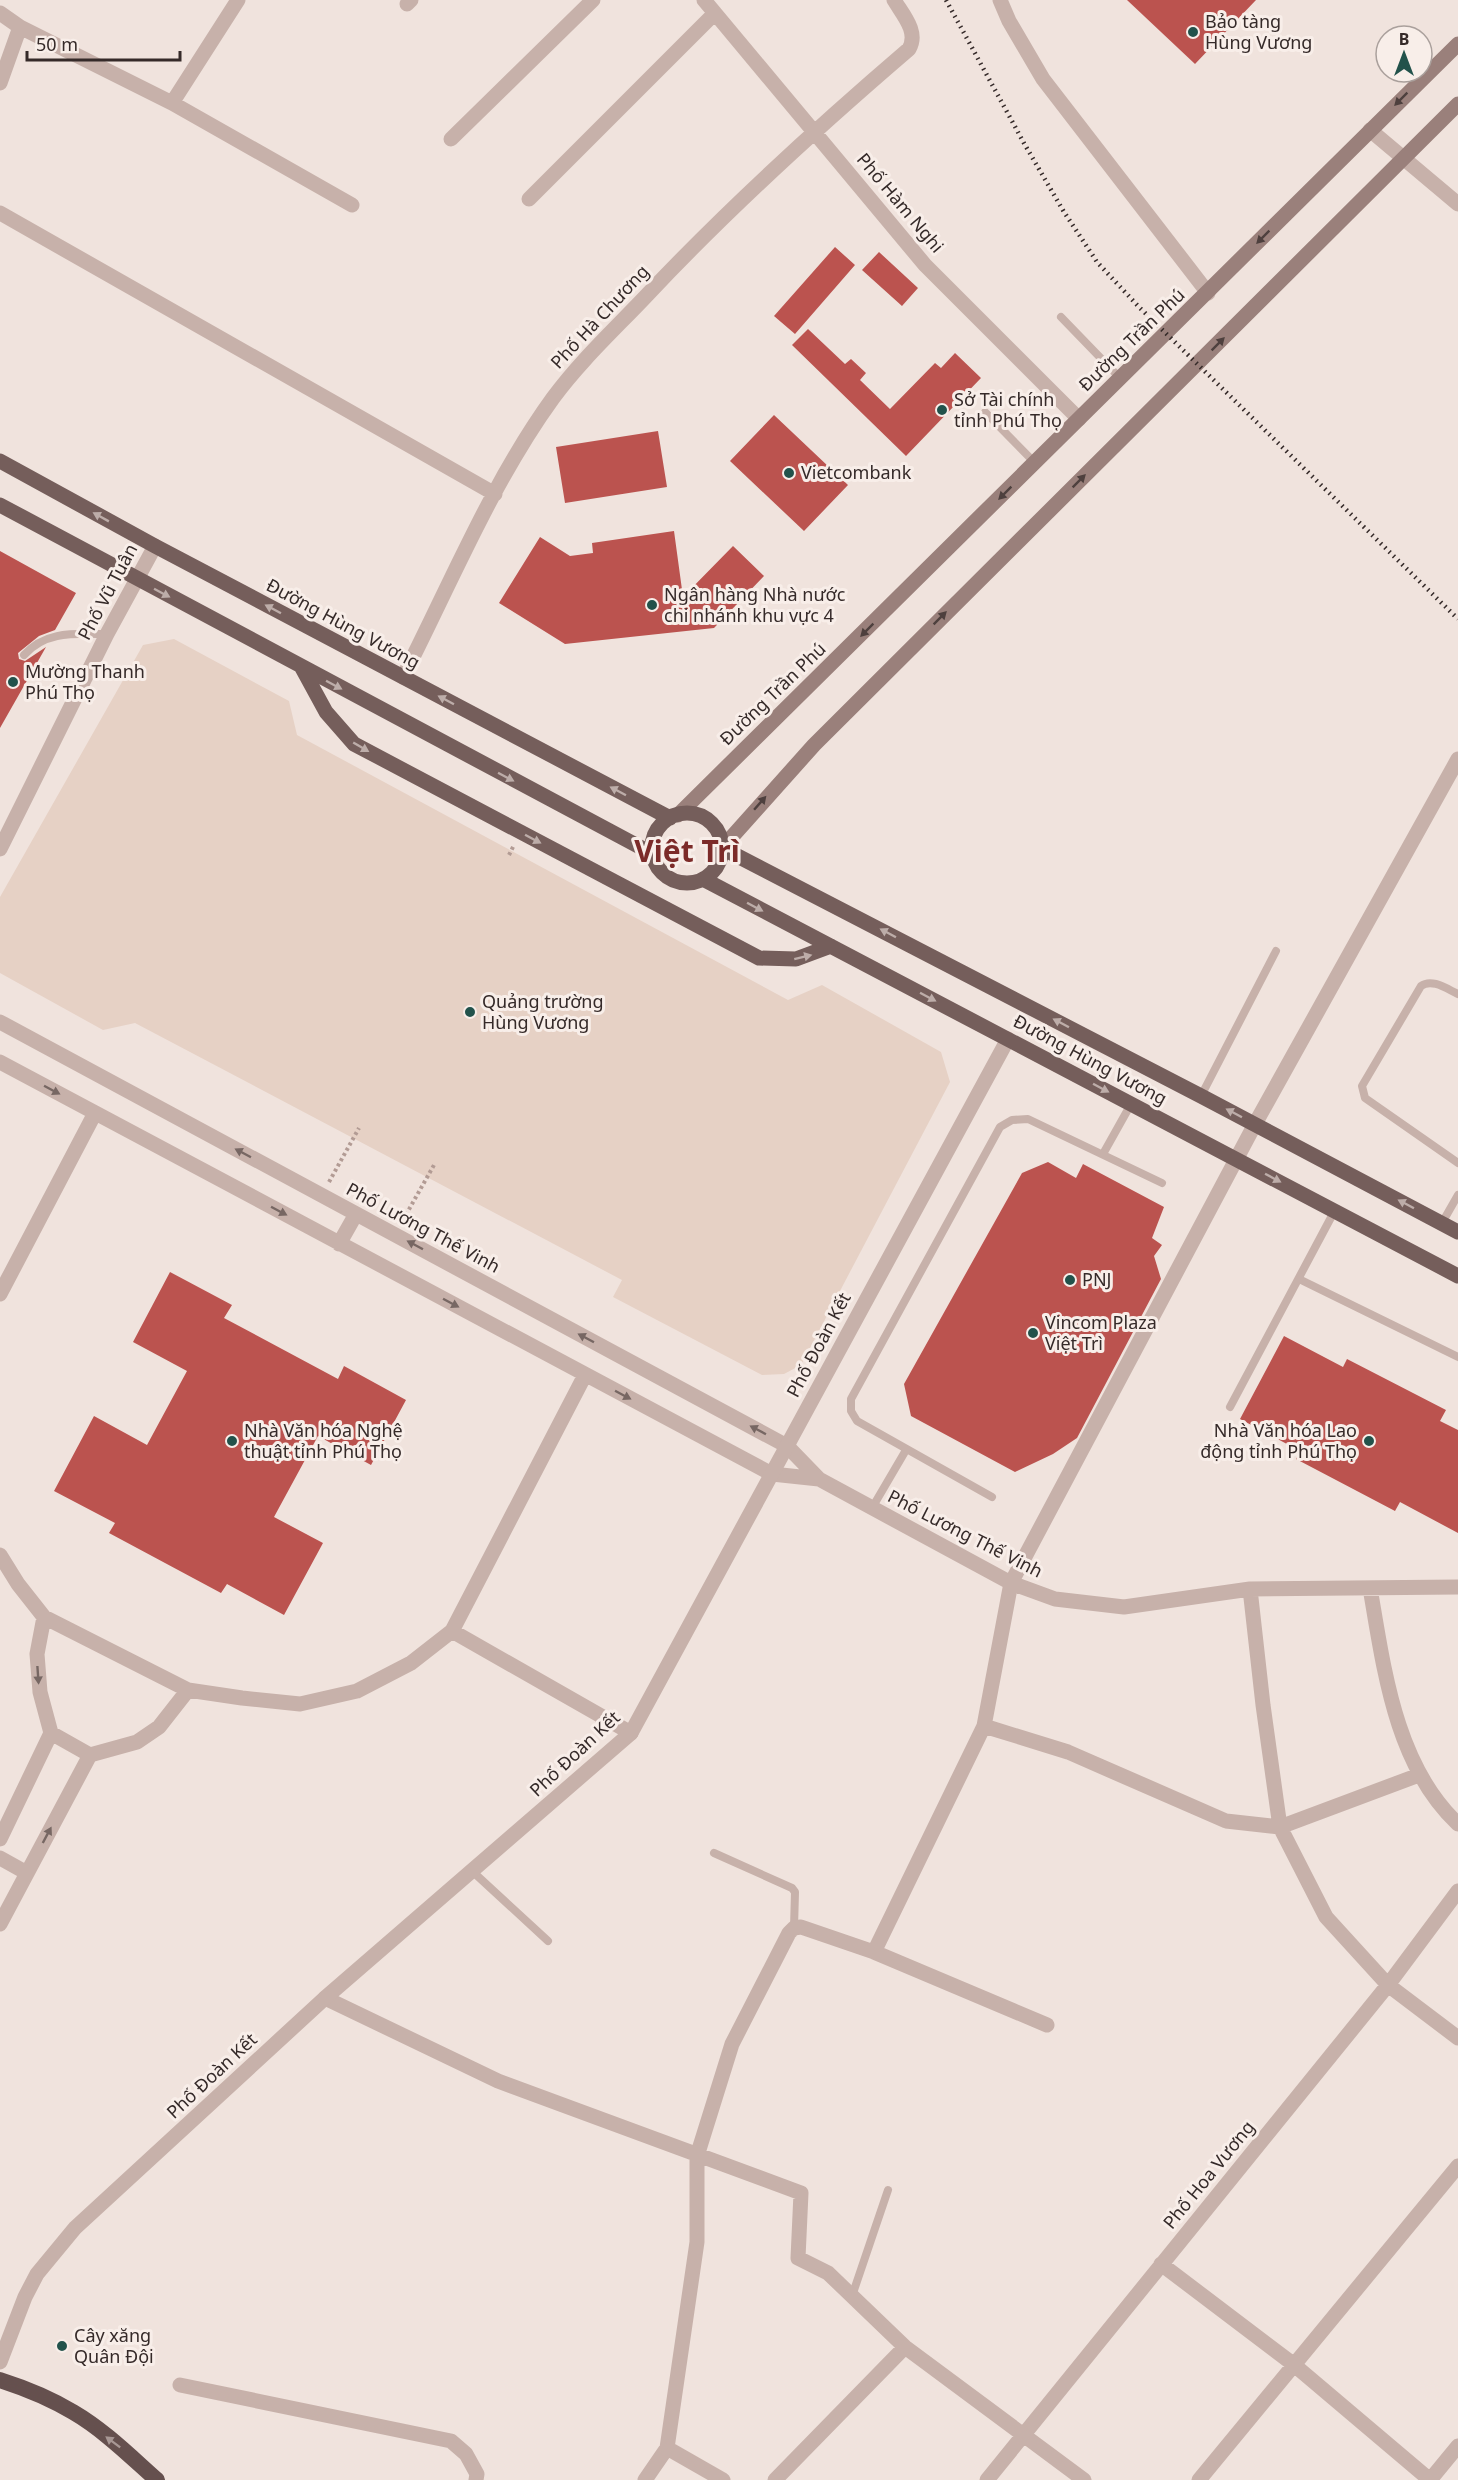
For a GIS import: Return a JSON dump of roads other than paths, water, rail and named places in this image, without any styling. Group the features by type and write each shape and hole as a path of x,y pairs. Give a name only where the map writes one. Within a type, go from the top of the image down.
{"highway":[{"path":"0,2380 28,2390 74,2412 157,2480"}],"main road":[{"name":"Đường Trần Phú","path":"674,816 1208,293 1458,44"},
{"path":"722,848 717,831 708,820 692,814 674,816 656,833 653,854 659,869 672,879 687,883 703,879 717,866 722,848 814,745 1458,104"},
{"name":"Đường Hùng Vương","path":"0,461 154,546 674,816"},
{"path":"0,505 136,580 653,854"},
{"path":"302,668 326,712 354,744 582,866 759,958 796,959 831,946"},
{"name":"Đường Hùng Vương","path":"722,848 1458,1232"},
{"name":"Đường Hùng Vương","path":"703,879 1458,1276"}],"street":[{"path":"172,103 238,0"},
{"path":"452,139 593,0"},
{"name":"Phố Hàm Nghi","path":"704,0 925,265 1079,419"},
{"name":"Phố Hà Chương","path":"403,677 495,494 541,417 577,368 682,258 814,130 909,49 913,43 913,35 894,0"},
{"path":"1000,0 1043,79 1208,293"},
{"path":"0,13 20,27 172,103 352,205"},
{"path":"529,199 715,13"},
{"path":"0,83 20,27"},
{"path":"1370,130 1458,204"},
{"path":"0,213 495,494"},
{"name":"Phố Vũ Tuân","path":"0,849 107,634 154,546"},
{"path":"874,1952 984,1726 1011,1583 1255,1125 1458,759"},
{"name":"Phố Lương Thế Vinh","path":"0,1022 787,1446 819,1479 1011,1583 1054,1599 1124,1607 1250,1589 1458,1587"},
{"name":"Phố Đoàn Kết","path":"0,2362 25,2297 38,2274 75,2228 325,1998 631,1733 1008,1038"},
{"name":"Phố Lương Thế Vinh","path":"0,1062 772,1474 819,1479"},
{"path":"0,1294 95,1113"},
{"path":"339,1244 356,1214"},
{"path":"0,1554 18,1584 44,1617 188,1690 300,1704 357,1690 411,1663 452,1631 585,1375"},
{"path":"1370,1588 1384,1668 1402,1731 1419,1776 1444,1811 1458,1824"},
{"path":"1250,1589 1280,1827 1326,1917 1388,1985 1458,2037"},
{"path":"0,1839 51,1733 40,1692 37,1654 44,1617"},
{"path":"452,1631 631,1733"},
{"path":"51,1733 90,1755 137,1742 159,1727 188,1690"},
{"path":"984,1726 1068,1752 1226,1821 1280,1827 1419,1776"},
{"path":"0,1924 90,1755"},
{"path":"0,1858 27,1873"},
{"name":"Phố Hoa Vương","path":"987,2480 1388,1985 1458,1892"},
{"path":"645,2480 667,2448 697,2242 697,2156 732,2044 789,1933 794,1928 801,1928 874,1952 1047,2025"},
{"path":"325,1998 498,2080 801,2193 798,2258 828,2273 905,2347 1084,2480"},
{"path":"1199,2480 1458,2166"},
{"path":"1161,2264 1293,2364 1430,2480 1458,2446"},
{"path":"775,2480 905,2347"},
{"path":"180,2385 450,2441 466,2454 477,2474 476,2480"},
{"path":"667,2448 723,2480"}],"lane":[{"path":"1061,317 1120,378"},
{"path":"985,412 1035,463"},
{"path":"24,655 36,643 52,636 107,634"},
{"path":"1201,1096 1276,951"},
{"path":"1458,994 1431,982 1421,986 1362,1086 1362,1092 1365,1098 1458,1163"},
{"path":"1103,1154 1131,1104"},
{"path":"992,1497 857,1421 851,1411 852,1399 1000,1127 1012,1120 1029,1119 1162,1183"},
{"path":"1442,1223 1458,1194"},
{"path":"1230,1407 1335,1210"},
{"path":"1299,1279 1458,1357"},
{"path":"872,1508 906,1450"},
{"path":"714,1853 792,1888 795,1892 794,1928"},
{"path":"472,1871 548,1941"},
{"path":"852,2296 888,2190"}],"railway":[{"path":"946,0 1025,145 1064,212 1097,262 1139,307 1458,619"}],"place":[{"name":"Bảo tàng Hùng Vương","path":"1193,32"},
{"name":"Sở Tài chính tỉnh Phú Thọ","path":"942,410"},
{"name":"Vietcombank","path":"789,473"},
{"name":"Ngân hàng Nhà nước chi nhánh khu vực 4","path":"652,605"},
{"name":"Mường Thanh Phú Thọ","path":"13,682"},
{"name":"Quảng trường Hùng Vương","path":"470,1012"},
{"name":"PNJ","path":"1070,1280"},
{"name":"Vincom Plaza Việt Trì","path":"1033,1333"},
{"name":"Nhà Văn hóa Nghệ thuật tỉnh Phú Thọ","path":"232,1441"},
{"name":"Nhà Văn hóa Lao động tỉnh Phú Thọ","path":"1369,1441"},
{"name":"Cây xăng Quân Đội","path":"62,2346"}],"district":[{"name":"Việt Trì","path":"687,852"}]}
